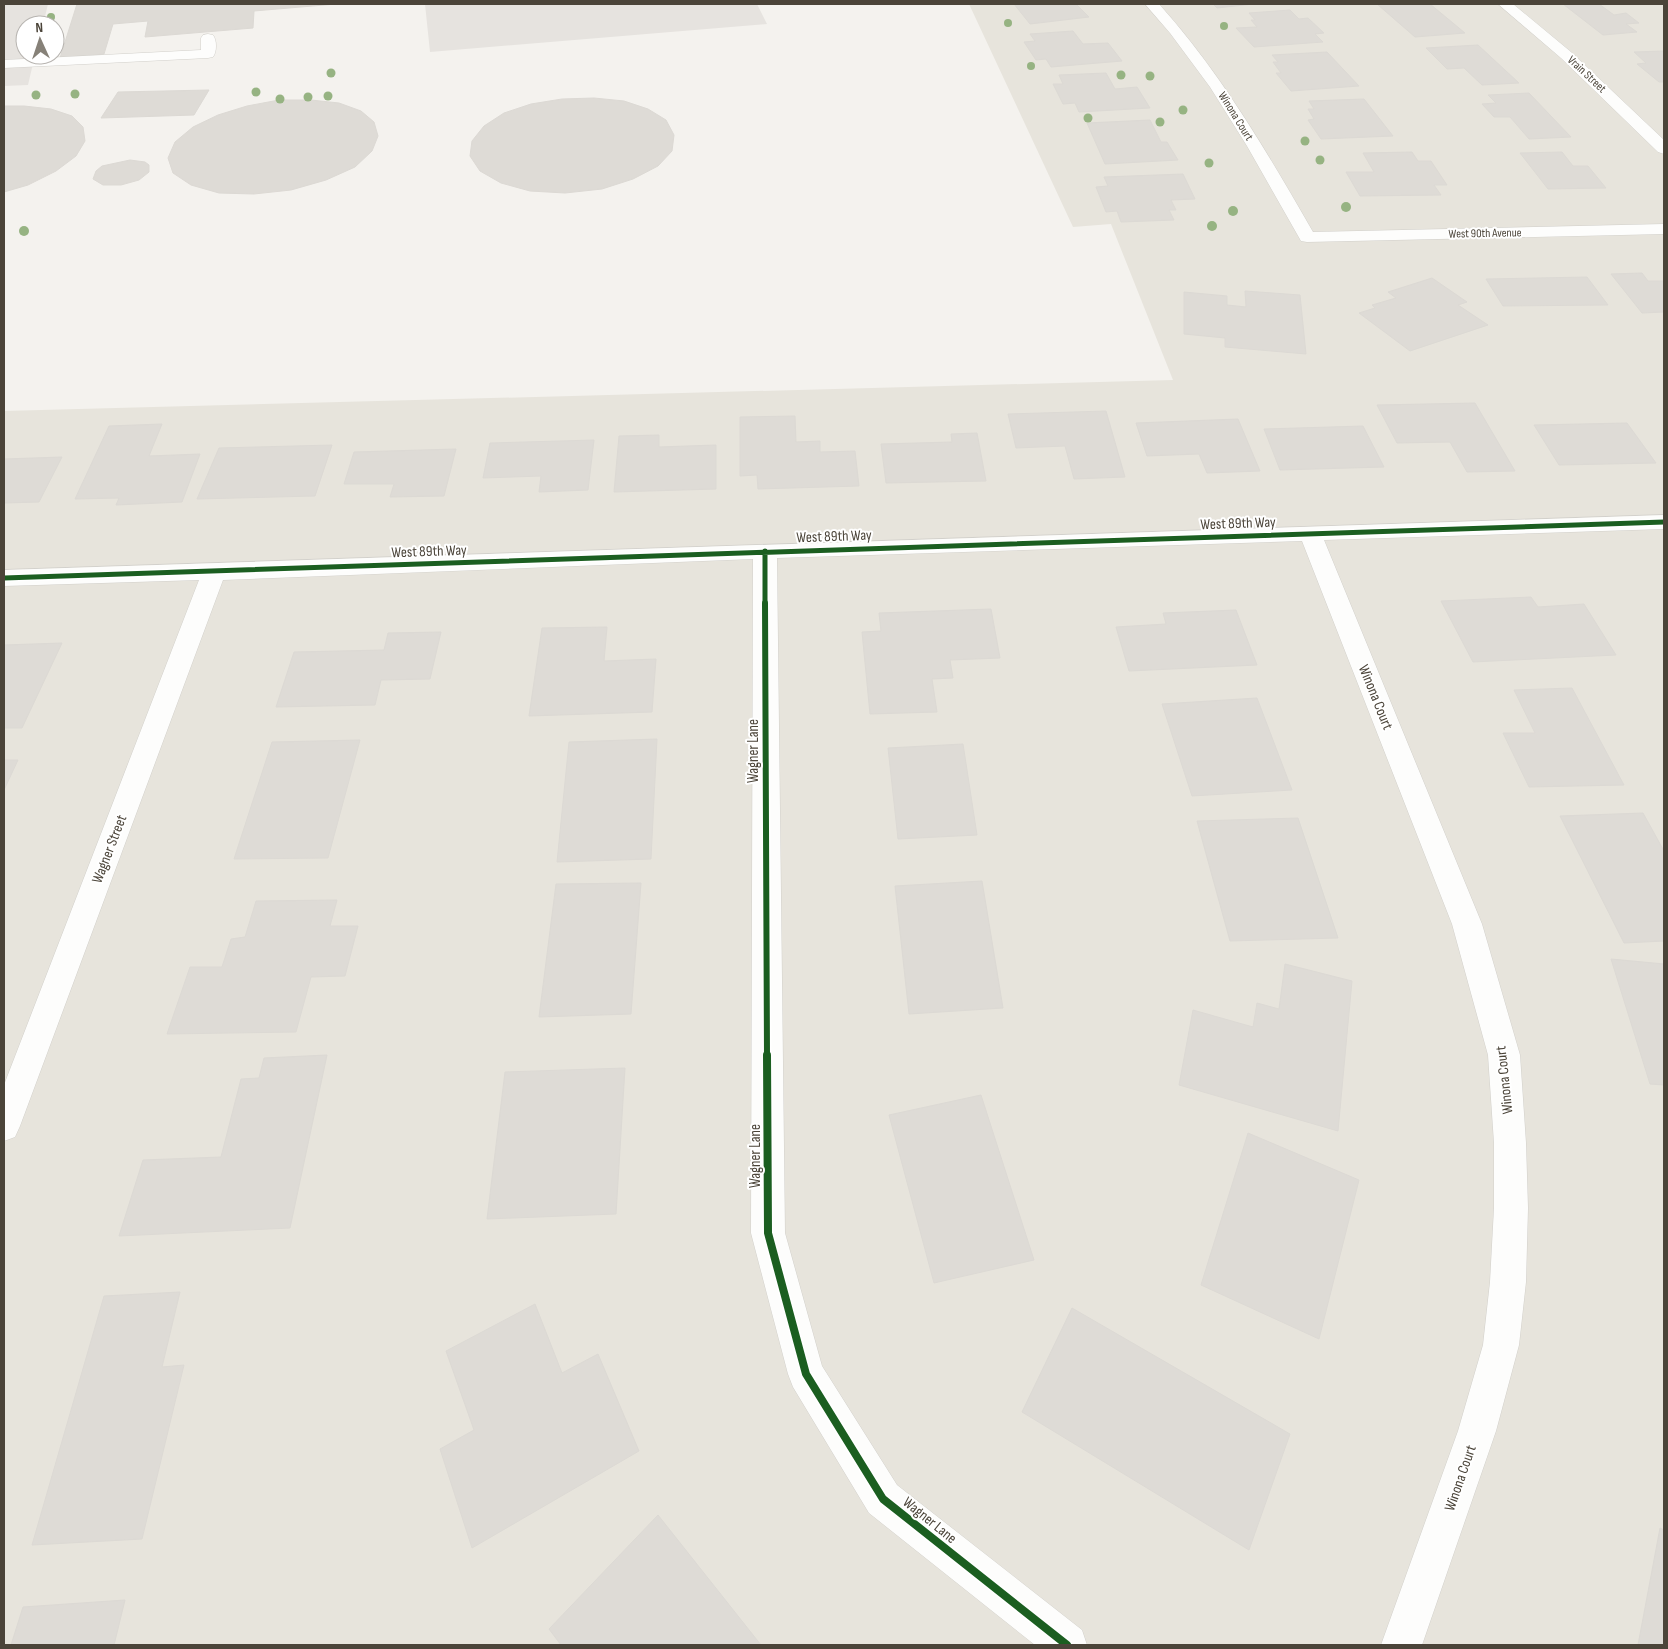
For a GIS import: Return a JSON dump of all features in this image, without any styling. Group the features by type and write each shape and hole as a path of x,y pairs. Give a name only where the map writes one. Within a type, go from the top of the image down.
{"street":[{"name":"Winona Court","path":"1152,4 1177,30 1204,65 1250,137 1307,238"},
{"name":"Vrain Street","path":"1505,4 1566,55 1664,149"},
{"path":"4,64 206,60 208,38"},
{"name":"West 90th Avenue","path":"1307,238 1664,229"},
{"name":"West 89th Way","path":"4,578 1664,522"},
{"name":"Winona Court","path":"1310,533 1467,924 1504,1055 1510,1142 1511,1208 1508,1282 1501,1345 1477,1431 1402,1645"},
{"name":"Wagner Lane","path":"765,551 768,1233 806,1374 883,1499 1067,1645"},
{"name":"Wagner Street","path":"4,1126 214,572"}],"shaded area":[{"path":"4,4 48,4 45,15 15,15 15,65 33,65 28,85 4,86"},
{"path":"425,4 757,4 767,24 430,52"},
{"path":"969,4 1664,4 1664,1645 4,1645 4,411 1173,380 1111,224 1073,227"}],"building":[{"path":"77,4 336,4 254,11 253,28 145,37 148,21 113,24 104,54 65,58 65,42"},
{"path":"1014,4 1077,5 1089,17 1030,24"},
{"path":"1213,4 1253,4 1217,8"},
{"path":"1377,4 1430,4 1465,33 1415,37"},
{"path":"1563,4 1599,4 1614,15 1626,13 1639,23 1626,24 1637,32 1603,35"},
{"path":"1290,10 1299,19 1308,18 1324,33 1315,34 1323,42 1254,47 1236,28 1257,27 1251,20 1255,20 1249,13"},
{"path":"1073,31 1083,44 1108,43 1122,61 1051,67 1046,59 1036,60 1024,42 1035,41 1030,34"},
{"path":"1478,45 1519,83 1482,85 1464,68 1447,69 1426,48"},
{"path":"1664,51 1664,82 1659,82 1637,64 1646,63 1634,52"},
{"path":"1327,52 1359,86 1291,91 1276,73 1281,73 1273,62 1278,62 1272,55"},
{"path":"1106,73 1115,89 1137,87 1150,108 1079,112 1075,103 1063,104 1053,84 1063,84 1059,75"},
{"path":"209,90 194,115 101,118 118,92"},
{"path":"1529,93 1571,137 1529,139 1510,117 1494,117 1482,104 1496,103 1488,95"},
{"path":"594,98 624,101 648,109 666,120 674,135 672,151 658,166 633,179 602,189 565,193 530,191 501,183 480,171 470,156 472,141 484,126 504,113 531,104 562,99"},
{"path":"1364,99 1393,136 1321,139 1308,120 1314,119 1308,109 1314,109 1309,101"},
{"path":"279,100 311,100 339,103 361,111 374,122 378,136 372,151 355,167 326,180 291,190 254,194 219,193 191,185 173,173 168,158 175,142 193,127 218,115 247,106"},
{"path":"4,106 51,109 72,116 83,127 85,141 76,156 56,171 28,185 4,192"},
{"path":"1150,120 1161,142 1167,142 1178,160 1105,164 1087,123"},
{"path":"1412,152 1418,161 1431,161 1447,185 1434,185 1441,195 1360,196 1346,172 1374,172 1363,153"},
{"path":"1562,152 1573,166 1588,166 1606,188 1548,189 1520,153"},
{"path":"130,160 145,162 149,165 149,172 139,180 121,185 103,185 93,179 96,171 102,166"},
{"path":"1183,174 1195,199 1171,200 1176,210 1169,210 1174,220 1121,222 1117,211 1106,212 1096,187 1108,186 1104,177"},
{"path":"1642,273 1648,281 1664,281 1664,312 1642,313 1611,274"},
{"path":"1587,277 1608,305 1503,306 1486,279"},
{"path":"1432,278 1467,302 1458,305 1488,325 1410,351 1359,313 1375,308 1372,305 1396,298 1388,292"},
{"path":"1245,291 1300,295 1306,354 1225,347 1225,338 1184,334 1184,292 1227,296 1227,305 1246,307"},
{"path":"1475,403 1515,471 1467,472 1450,442 1397,443 1377,405"},
{"path":"1106,411 1125,477 1074,479 1065,446 1016,448 1008,414"},
{"path":"795,416 796,442 820,441 820,452 855,451 859,486 758,489 757,475 740,476 740,417"},
{"path":"1238,419 1260,471 1207,473 1199,454 1147,456 1136,423"},
{"path":"1627,423 1656,463 1559,465 1534,425"},
{"path":"162,424 149,456 200,454 182,502 116,505 119,498 75,499 109,426"},
{"path":"1363,426 1384,467 1280,470 1264,429"},
{"path":"977,433 986,481 886,483 881,444 952,442 951,434"},
{"path":"659,435 659,447 716,445 716,489 614,492 619,436"},
{"path":"594,440 588,490 539,492 541,476 483,478 490,443"},
{"path":"332,445 315,496 197,499 219,448"},
{"path":"456,449 444,496 390,497 394,484 344,484 354,452"},
{"path":"62,457 39,502 4,503 4,459"},
{"path":"1531,597 1538,607 1584,604 1616,655 1473,662 1441,601"},
{"path":"991,609 1000,658 950,660 953,678 932,679 937,712 870,714 862,632 881,631 879,613"},
{"path":"1236,610 1257,665 1129,671 1116,627 1166,624 1163,613"},
{"path":"607,627 604,661 656,659 652,712 529,716 542,628"},
{"path":"441,632 430,679 381,680 375,705 276,707 294,652 384,650 388,633"},
{"path":"62,643 22,728 4,728 4,645"},
{"path":"1572,688 1624,785 1529,787 1503,733 1535,733 1514,690"},
{"path":"1257,698 1292,790 1192,796 1162,704"},
{"path":"657,739 651,859 557,862 569,742"},
{"path":"360,740 328,858 234,859 272,742"},
{"path":"963,744 977,835 898,839 888,748"},
{"path":"4,760 18,760 4,790"},
{"path":"1643,813 1664,851 1664,941 1624,943 1560,816"},
{"path":"1298,818 1338,938 1230,941 1197,821"},
{"path":"982,881 1003,1008 909,1014 895,886"},
{"path":"641,883 631,1014 539,1017 556,884"},
{"path":"337,900 330,926 358,926 345,976 311,977 296,1032 167,1034 190,967 222,967 231,939 245,937 256,901"},
{"path":"1611,959 1664,964 1664,1085 1650,1084"},
{"path":"1285,964 1352,981 1338,1131 1179,1085 1193,1010 1253,1027 1257,1003 1279,1009"},
{"path":"327,1055 290,1228 119,1236 143,1160 221,1157 241,1079 259,1078 264,1058"},
{"path":"625,1068 616,1214 487,1219 505,1072"},
{"path":"981,1095 1034,1260 934,1283 889,1115"},
{"path":"1248,1133 1359,1180 1319,1339 1201,1285"},
{"path":"180,1292 162,1367 184,1365 142,1539 32,1545 104,1296"},
{"path":"535,1304 562,1373 598,1354 639,1451 472,1548 440,1449 474,1430 446,1351"},
{"path":"1072,1308 1290,1434 1249,1550 1022,1412"},
{"path":"658,1515 761,1645 561,1645 549,1629"},
{"path":"1660,1528 1664,1530 1664,1645 1638,1645"},
{"path":"125,1600 114,1645 11,1645 23,1607"}],"cycle path":[{"path":"4,578 1664,522"},
{"path":"765,551 768,1233 806,1374 883,1499 1067,1645"}]}
